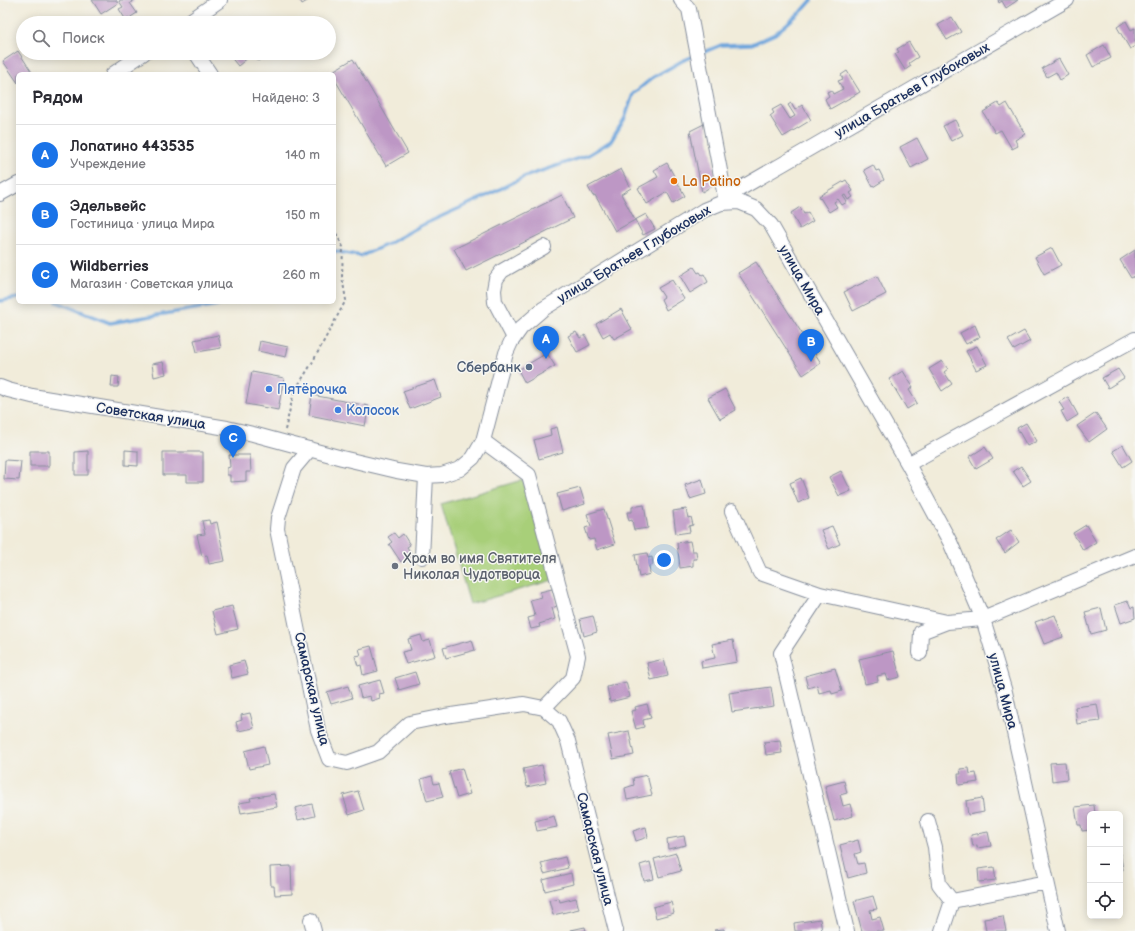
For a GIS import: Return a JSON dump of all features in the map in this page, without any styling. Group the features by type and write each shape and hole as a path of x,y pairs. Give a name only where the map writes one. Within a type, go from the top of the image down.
{"street":[{"path":"197,16 220,0"},
{"name":"улица Братьев Глубоковых","path":"442,475 460,469 473,458 483,442 506,353 521,328 531,319 563,296 694,215 726,202 736,191 1067,0"},
{"path":"687,3 726,202"},
{"path":"116,72 134,60"},
{"path":"201,60 209,72"},
{"path":"0,194 16,185"},
{"name":"улица Мира","path":"726,202 739,202 756,209 771,225 908,464 950,542 983,619 1006,692 1058,931"},
{"path":"514,338 495,302 494,290 496,280 502,271 544,247"},
{"path":"908,464 1135,339"},
{"name":"Советская улица","path":"0,387 32,396 227,428 397,471 426,476 442,475"},
{"path":"483,442 529,475 578,656 573,678 544,708"},
{"name":"Самарская улица","path":"310,449 294,468 278,518 277,529 318,730 329,759 347,763 378,752 410,723 524,704 544,708 559,721 568,741 616,931"},
{"path":"422,557 426,476"},
{"path":"732,511 760,573 820,594 948,622"},
{"path":"920,653 921,632 948,622 983,619 1135,556"},
{"path":"820,594 781,653 847,931"},
{"path":"928,822 935,846 939,884 952,901"},
{"path":"952,901 1047,882"},
{"path":"942,931 952,901"}],"path":[{"path":"282,442 294,392 312,363 346,300 342,277 343,246 336,233"}],"green space":[{"path":"523,480 553,580 470,604 441,504"}],"building":[{"path":"92,0 116,0 118,3 101,14"},
{"path":"135,0 130,3 137,13 132,16 123,16 119,9 123,7 119,1"},
{"path":"300,0 309,0 302,4"},
{"path":"998,0 1018,0 1006,8 1002,1 999,3"},
{"path":"952,17 961,32 947,40 938,25"},
{"path":"1126,21 1131,30 1135,28 1135,46 1130,49 1117,27"},
{"path":"909,42 918,57 909,63 911,66 905,70 895,54 899,52 897,49"},
{"path":"1104,45 1111,58 1093,67 1087,55"},
{"path":"16,52 16,60 24,60 32,72 16,72 16,80 3,61"},
{"path":"353,59 408,153 386,166 336,81 336,72 331,72"},
{"path":"1059,59 1068,75 1060,80 1056,72 1047,77 1042,68"},
{"path":"233,60 245,60 238,66"},
{"path":"847,71 860,92 830,109 825,99 829,96 827,92 831,90 833,94 843,89 838,81 843,79 841,75"},
{"path":"791,103 795,110 802,105 811,120 783,137 770,116 774,113 772,110 781,105 790,119 795,116 788,105"},
{"path":"998,103 1001,107 1007,103 1025,134 1015,140 1018,146 1012,149 1001,130 995,133 983,112"},
{"path":"955,120 963,135 951,141 943,126"},
{"path":"706,123 717,183 702,192 690,131"},
{"path":"917,138 928,159 911,168 900,147"},
{"path":"667,163 685,196 673,203 667,192 647,204 638,188 658,177 654,170"},
{"path":"873,165 876,171 879,170 884,180 873,187 864,170"},
{"path":"621,169 631,188 621,194 635,220 615,231 595,195 593,196 588,187"},
{"path":"846,180 853,191 850,193 853,197 848,200 845,195 843,196 847,202 842,205 838,199 834,202 837,207 829,212 819,196"},
{"path":"562,195 573,218 466,271 454,249"},
{"path":"800,207 804,214 808,212 813,221 800,229 791,213"},
{"path":"646,214 655,229 643,235 635,220"},
{"path":"1052,248 1061,265 1044,274 1035,257"},
{"path":"1135,250 1135,276 1131,278 1120,260"},
{"path":"756,262 821,363 803,375 738,273"},
{"path":"694,267 698,273 700,272 702,275 704,274 708,282 690,293 680,276"},
{"path":"877,276 886,294 853,311 844,292"},
{"path":"672,280 684,299 666,310 661,299 664,297 658,288"},
{"path":"621,309 632,329 614,339 610,333 603,337 596,324"},
{"path":"975,325 980,337 966,344 960,333"},
{"path":"1024,331 1030,341 1014,350 1008,340"},
{"path":"576,332 580,338 585,335 590,345 577,352 568,336"},
{"path":"218,335 221,348 197,352 194,340"},
{"path":"260,341 288,347 286,357 258,351"},
{"path":"977,346 987,365 976,370 966,351"},
{"path":"547,353 555,366 525,383 518,370"},
{"path":"942,361 948,369 944,372 952,384 942,391 929,369"},
{"path":"163,362 166,374 154,377 152,364"},
{"path":"1118,369 1124,378 1108,388 1102,378"},
{"path":"903,371 913,387 909,390 917,403 907,409 889,379"},
{"path":"252,372 284,378 278,410 246,404"},
{"path":"112,376 119,377 118,387 111,387"},
{"path":"435,380 441,397 410,409 403,391"},
{"path":"725,389 736,410 720,419 708,398"},
{"path":"312,395 369,406 365,426 309,415"},
{"path":"1068,397 1078,415 1067,422 1061,411 1064,410 1059,402"},
{"path":"1096,413 1107,429 1089,442 1077,426"},
{"path":"1026,423 1037,441 1027,446 1017,428"},
{"path":"557,427 563,452 539,459 534,440 551,435 550,429"},
{"path":"1123,445 1132,461 1123,467 1113,451"},
{"path":"985,447 993,459 976,469 969,457"},
{"path":"125,450 138,451 138,466 125,465"},
{"path":"30,451 49,451 49,466 30,466"},
{"path":"88,451 88,475 75,475 75,452"},
{"path":"163,452 203,452 203,482 187,482 187,475 163,475"},
{"path":"229,455 250,455 251,472 246,472 246,481 230,482 230,475 227,475 227,468 230,467"},
{"path":"5,460 21,461 19,480 4,479"},
{"path":"1021,466 1031,481 1023,486 1013,471"},
{"path":"841,471 851,491 839,496 829,477"},
{"path":"801,478 809,498 798,503 790,483"},
{"path":"702,479 706,494 690,499 685,485"},
{"path":"580,488 585,504 562,511 557,494"},
{"path":"644,505 648,528 634,530 632,520 629,521 627,512 632,512 632,507"},
{"path":"604,509 615,544 597,550 594,539 589,540 585,528 591,526 587,514"},
{"path":"686,509 688,518 691,517 693,525 689,526 690,532 676,534 673,511"},
{"path":"209,520 210,524 217,522 225,561 209,564 207,555 202,556 197,535 205,534 202,521"},
{"path":"1086,525 1096,542 1083,550 1073,533"},
{"path":"832,526 840,544 829,549 821,530"},
{"path":"1011,530 1019,542 1005,553 996,540"},
{"path":"394,533 398,538 403,534 410,545 407,547 412,555 401,562 389,544 392,542 388,537"},
{"path":"690,541 692,551 696,551 697,559 693,559 693,566 680,568 677,543"},
{"path":"647,553 648,558 652,557 653,565 649,566 650,574 639,577 635,555"},
{"path":"552,589 557,606 552,608 555,619 539,624 540,627 531,629 528,618 535,616 530,600 542,597 540,592"},
{"path":"1128,601 1131,608 1134,607 1135,618 1121,623 1115,605"},
{"path":"232,606 238,629 218,634 212,611"},
{"path":"1101,608 1106,630 1091,634 1085,612"},
{"path":"1055,615 1063,637 1044,644 1035,622"},
{"path":"593,616 597,632 584,636 580,619"},
{"path":"421,635 423,642 430,640 435,656 406,664 402,652 411,650 408,639"},
{"path":"472,640 475,650 446,658 443,648"},
{"path":"733,640 737,662 702,668 701,661 715,658 712,644"},
{"path":"371,646 378,671 363,675 361,665 358,666 355,656 361,655 359,649"},
{"path":"893,651 900,677 888,680 886,674 877,676 878,681 865,684 859,659"},
{"path":"664,659 668,676 651,680 647,663"},
{"path":"244,661 248,674 232,678 229,665"},
{"path":"835,668 842,691 832,694 831,690 819,693 817,685 808,688 805,676"},
{"path":"415,672 419,684 399,690 395,678"},
{"path":"380,680 384,693 379,694 380,698 371,701 370,696 361,698 358,686"},
{"path":"626,682 630,697 610,702 607,687"},
{"path":"348,686 352,698 331,704 327,692"},
{"path":"771,687 774,706 732,712 729,693"},
{"path":"647,704 651,718 643,720 644,727 636,729 631,711 636,710 635,707"},
{"path":"1097,704 1100,721 1077,724 1075,707"},
{"path":"250,713 254,728 238,731 236,722 242,720 241,715"},
{"path":"629,731 634,755 613,759 608,735"},
{"path":"780,740 782,753 766,755 764,742"},
{"path":"264,746 268,765 249,769 245,751"},
{"path":"1065,762 1067,779 1052,781 1050,763"},
{"path":"542,765 546,783 527,787 523,769"},
{"path":"462,768 470,794 457,798 449,772"},
{"path":"969,768 970,774 976,773 978,782 959,785 958,774 961,774 960,769"},
{"path":"647,775 652,795 627,800 625,788 634,785 633,778"},
{"path":"432,776 434,784 439,783 443,797 427,801 421,779"},
{"path":"844,781 847,793 840,795 843,806 850,804 853,816 834,821 825,786"},
{"path":"358,791 364,810 349,815 343,795"},
{"path":"274,794 277,807 241,813 239,803 251,801 250,798"},
{"path":"982,798 984,812 968,815 966,801"},
{"path":"312,804 315,816 298,820 295,808"},
{"path":"1094,805 1095,811 1087,811 1087,830 1082,831 1081,825 1078,825 1075,807"},
{"path":"554,816 557,827 537,831 535,821"},
{"path":"646,827 648,837 636,841 633,831"},
{"path":"988,832 991,846 977,848 977,845 973,846 971,835"},
{"path":"684,836 686,845 668,849 667,839"},
{"path":"858,840 861,852 855,854 858,864 864,863 866,873 848,878 840,845"},
{"path":"676,853 681,871 659,877 654,859"},
{"path":"565,857 568,868 544,874 541,863"},
{"path":"650,862 654,879 644,881 640,865"},
{"path":"291,866 292,894 275,895 274,886 271,886 270,867"},
{"path":"994,867 996,880 979,882 978,869"},
{"path":"571,873 573,884 545,891 543,880"},
{"path":"873,896 877,909 870,910 872,919 880,917 884,931 862,931 854,901"},
{"path":"559,898 560,902 576,898 579,909 553,915 549,900"},
{"path":"671,902 674,913 656,918 653,907"},
{"path":"1003,916 1006,931 986,931 984,919"},
{"path":"820,919 822,931 795,931 794,923"},
{"path":"585,927 586,931 571,931 571,930"},
{"path":"724,929 724,931 714,930"}],"waterway":[{"path":"702,53 721,45 752,44 775,34 804,9 812,0"},
{"path":"336,251 361,256 388,244 420,226 524,177 588,155 611,141 625,118 633,94 652,78 694,56"},
{"path":"0,301 16,298"},
{"path":"62,304 110,323 224,304"}],"place":[{"name":"La Patino","path":"674,181"},
{"name":"Лопатино 443535","path":"546,359"},
{"name":"Эдельвейс","path":"811,362"},
{"name":"Сбербанк","path":"529,367"},
{"name":"Пятёрочка","path":"269,389"},
{"name":"Колосок","path":"338,410"},
{"name":"Wildberries","path":"233,458"},
{"name":"Храм во имя Святителя Николая Чудотворца","path":"395,566"}]}
